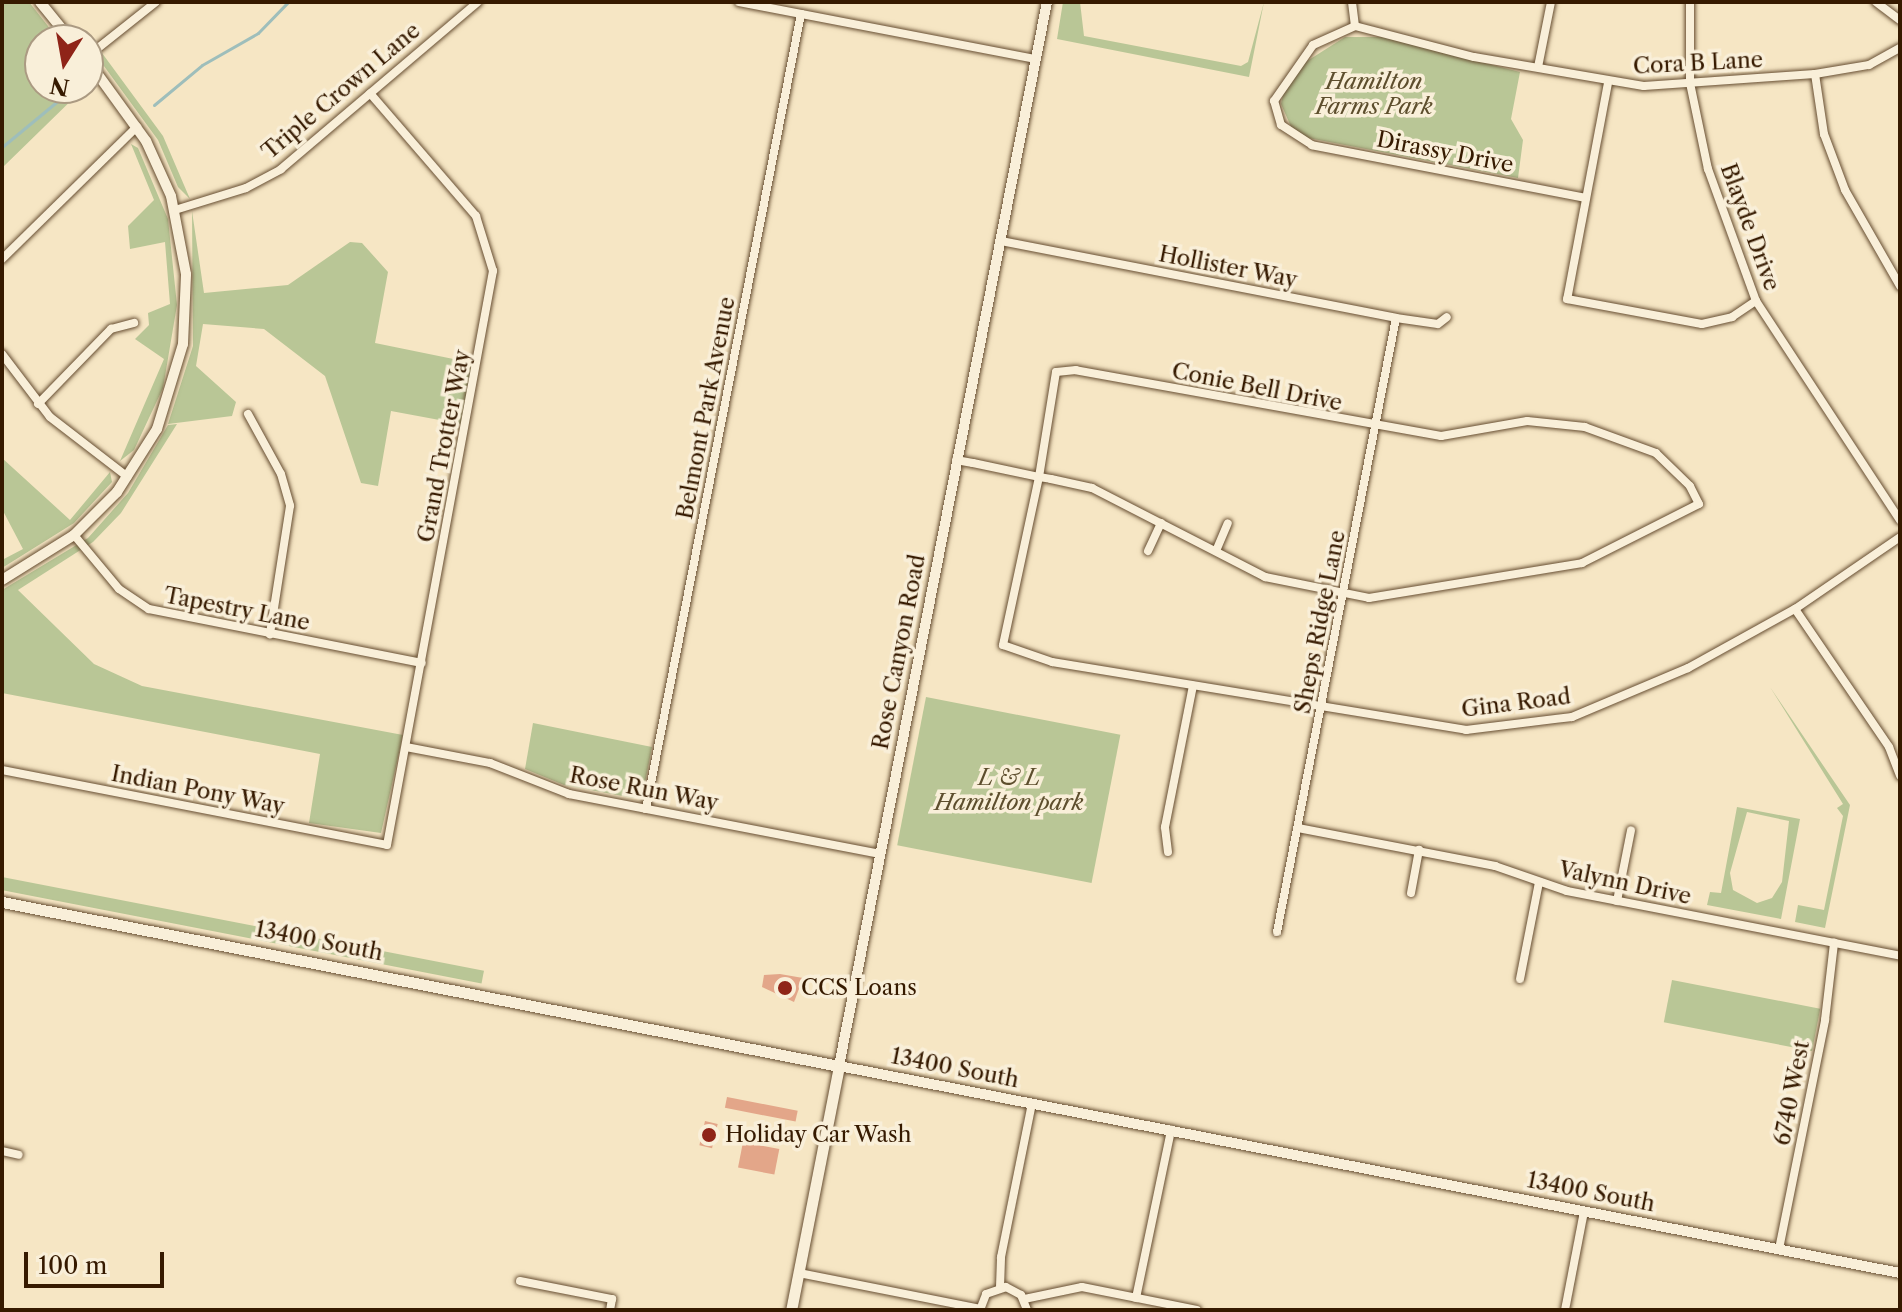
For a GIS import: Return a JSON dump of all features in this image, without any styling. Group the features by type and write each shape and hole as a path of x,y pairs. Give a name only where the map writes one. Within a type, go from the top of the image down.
{"main road":[{"name":"13400 South","path":"2,902 839,1066"},
{"name":"Rose Canyon Road","path":"791,1310 839,1066"}],"street":[{"path":"40,2 58,24"},
{"path":"104,46 156,2"},
{"name":"Triple Crown Lane","path":"175,210 270,176 478,2"},
{"path":"739,2 1035,59"},
{"name":"Rose Canyon Road","path":"839,1066 1047,2"},
{"path":"1352,2 1355,26"},
{"path":"1538,67 1551,2"},
{"name":"Blayde Drive","path":"1690,2 1690,83 1708,169 1756,301 1900,520"},
{"path":"1876,2 1900,20"},
{"name":"Belmont Park Avenue","path":"646,809 801,14"},
{"name":"Cora B Lane","path":"1355,26 1608,83 1690,83 1815,74 1869,65 1900,48"},
{"name":"Dirassy Drive","path":"1355,26 1313,45 1274,101 1281,125 1312,145 1586,198"},
{"path":"1815,74 1824,134 1845,190 1900,286"},
{"path":"2,580 74,535 128,477 164,412 183,344 186,274 175,210 137,127 104,81"},
{"path":"1608,83 1567,299 1702,324 1732,317 1756,301"},
{"name":"Grand Trotter Way","path":"370,93 470,207 492,259 491,295 387,845"},
{"path":"2,259 137,127"},
{"name":"Hollister Way","path":"1001,241 1396,318 1438,324 1447,317"},
{"name":"Sheps Ridge Lane","path":"1277,932 1396,318"},
{"path":"38,404 111,329 134,323"},
{"path":"2,354 38,404 128,477"},
{"name":"Conie Bell Drive","path":"1003,645 1039,477 1056,372 1076,370 1375,429 1441,436 1527,421 1585,427 1656,453 1690,486 1699,504 1582,563 1369,598 1344,594"},
{"path":"248,414 281,474 290,506 270,634"},
{"path":"956,460 1092,488 1265,577 1344,594"},
{"path":"1148,551 1161,523"},
{"path":"1216,551 1228,523"},
{"name":"Tapestry Lane","path":"74,535 138,604 270,634 422,663"},
{"name":"Gina Road","path":"1003,645 1027,656 1321,709 1466,730 1572,717 1688,668 1795,609 1900,537"},
{"path":"1795,609 1889,747 1900,776"},
{"path":"1168,852 1165,827 1193,686"},
{"name":"Rose Run Way","path":"406,747 490,763 562,792 880,854"},
{"name":"Indian Pony Way","path":"2,770 387,845"},
{"name":"Valynn Drive","path":"1298,828 1495,866 1539,882 1617,901 1900,953"},
{"path":"1617,901 1631,830"},
{"path":"1411,893 1419,850"},
{"path":"1520,979 1539,882"},
{"name":"6740 West","path":"1779,1249 1825,1020 1834,943"},
{"name":"13400 South","path":"839,1066 1900,1273"},
{"path":"1000,1287 1032,1103"},
{"path":"1136,1298 1171,1130"},
{"path":"2,1151 19,1155"},
{"path":"1565,1310 1584,1211"},
{"path":"799,1273 980,1309 986,1294 1000,1287"},
{"path":"520,1281 612,1299 610,1310"},
{"path":"1000,1287 1024,1299 1072,1287 1197,1310"},
{"path":"1024,1299 1027,1310"}],"green space":[{"path":"2,2 29,2 46,24 24,24 24,104 68,104 2,168"},
{"path":"1063,2 1080,2 1084,36 1241,66 1248,62 1264,2 1249,77 1057,39"},
{"name":"Hamilton Farms Park","path":"1345,37 1382,37 1520,72 1511,119 1523,140 1518,178 1303,137 1292,129 1281,104 1284,90 1304,63"},
{"path":"104,56 163,136 190,199 178,187 158,140 104,66"},
{"path":"131,144 138,148 168,219 177,305 163,388 134,450 120,461 164,359 135,339 149,325 148,313 170,304 165,242 130,249 128,226 154,200"},
{"path":"192,211 204,293 288,285 350,242 362,243 388,272 375,343 473,363 461,424 391,411 378,486 361,483 325,376 264,329 203,324 196,366 236,402 232,416 168,424 193,346"},
{"path":"177,424 121,513 93,542 18,590 94,664 142,686 403,735 381,833 309,823 320,754 2,693 2,590 88,538 128,493 168,425"},
{"path":"2,458 70,520 110,472 112,482 74,523 2,568 2,560 23,549 2,509"},
{"path":"1770,687 1850,805 1825,928 1795,922 1798,905 1824,910 1843,816 1837,808 1843,804"},
{"name":"L & L Hamilton park","path":"926,697 1120,735 1092,883 897,845"},
{"path":"533,723 652,747 643,793 633,798 564,785 525,769"},
{"path":"1737,807 1800,819 1781,919 1707,905 1710,892 1721,893","holes":["1747,812 1789,821 1782,882 1772,898 1757,903 1733,890 1730,873"]},
{"path":"2,877 484,971 481,983 2,890"},
{"path":"1672,980 1820,1009 1812,1051 1664,1022"}],"building":[{"name":"CCS Loans","path":"764,975 803,978 794,1002 762,987"},
{"path":"727,1097 798,1111 796,1122 725,1108"},
{"name":"Holiday Car Wash","path":"705,1121 718,1124 712,1148 699,1145"},
{"path":"743,1142 779,1149 774,1175 738,1168"}],"waterway":[{"path":"154,105 202,65 258,33 288,2"},
{"path":"2,147 54,104"}],"place":[{"name":"CCS Loans","path":"785,988"},
{"name":"Holiday Car Wash","path":"709,1135"}]}
